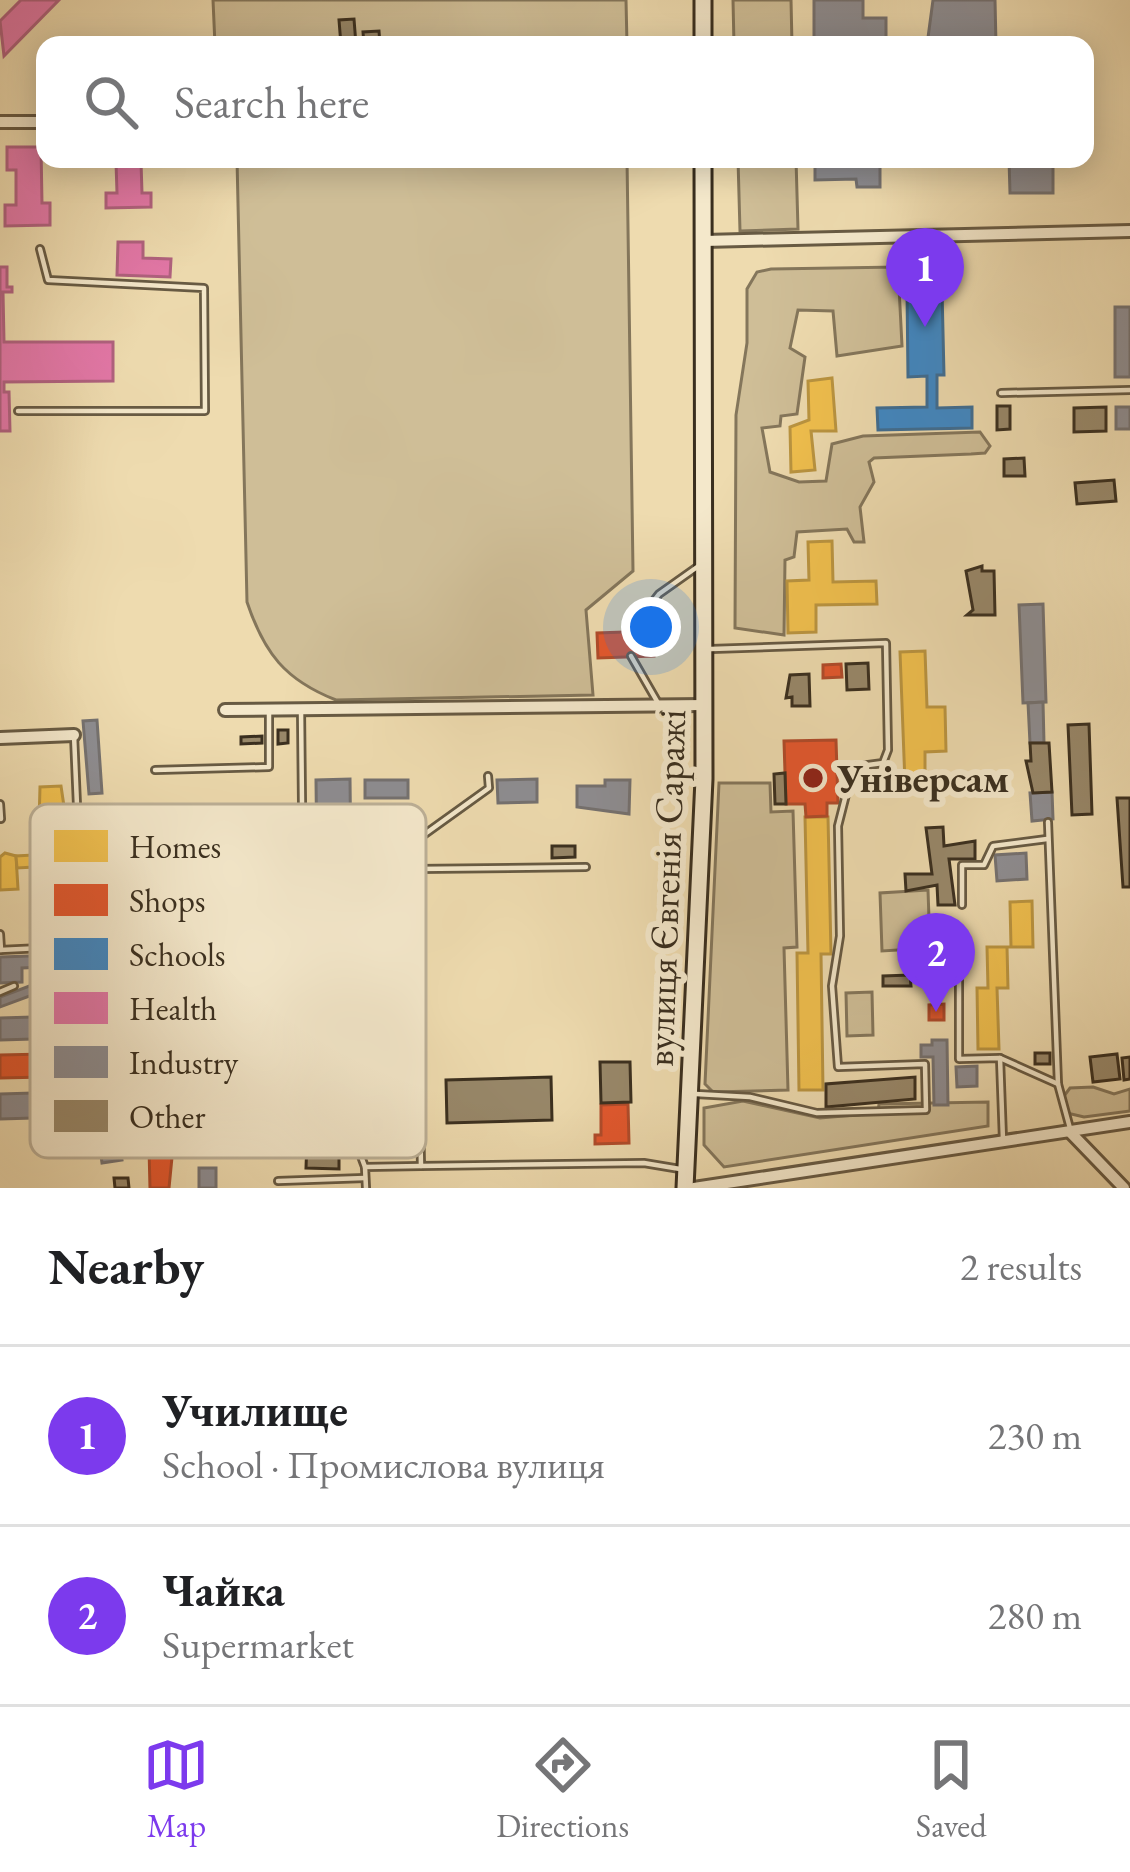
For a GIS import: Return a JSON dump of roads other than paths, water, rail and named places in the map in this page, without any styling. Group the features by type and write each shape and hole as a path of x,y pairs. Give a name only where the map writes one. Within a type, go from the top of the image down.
{"main road":[{"path":"703,0 703,36"},
{"name":"вулиця Євгенія Саражі","path":"690,1188 686,1170 706,649 704,168"}],"street":[{"path":"0,122 36,122"},
{"path":"704,241 1130,231"},
{"path":"225,710 705,705"},
{"path":"0,738 74,735"},
{"path":"690,1188 1130,1122"},
{"path":"1072,1133 1124,1188"}],"lane":[{"path":"17,411 206,411 204,288 48,280 40,249"},
{"path":"1001,393 1130,390"},
{"path":"630,632 658,594 694,566 706,565"},
{"path":"690,1094 750,1097 817,1113 926,1110 925,1064 838,1067 832,986 840,937 838,826 853,767 884,763 888,750 886,643 706,649"},
{"path":"631,656 659,706"},
{"path":"301,709 302,804"},
{"path":"154,770 269,767 269,710"},
{"path":"74,735 77,804"},
{"path":"426,833 489,788 488,776"},
{"path":"0,805 1,819"},
{"path":"1048,821 1058,1084 1072,1133"},
{"path":"962,905 962,865 984,865 993,846 1048,839"},
{"path":"426,868 586,867"},
{"path":"0,934 0,950 30,949"},
{"path":"959,960 959,1059 1000,1058 1058,1084"},
{"path":"0,992 14,986"},
{"path":"1000,1058 1003,1143"},
{"path":"362,1158 366,1188"},
{"path":"421,1158 421,1166"},
{"path":"365,1167 644,1162 686,1170"},
{"path":"278,1180 365,1178"}],"place":[{"name":"Училище","path":"925,327"},
{"name":"Універсам","path":"813,778"},
{"name":"Чайка","path":"936,1012"}]}
